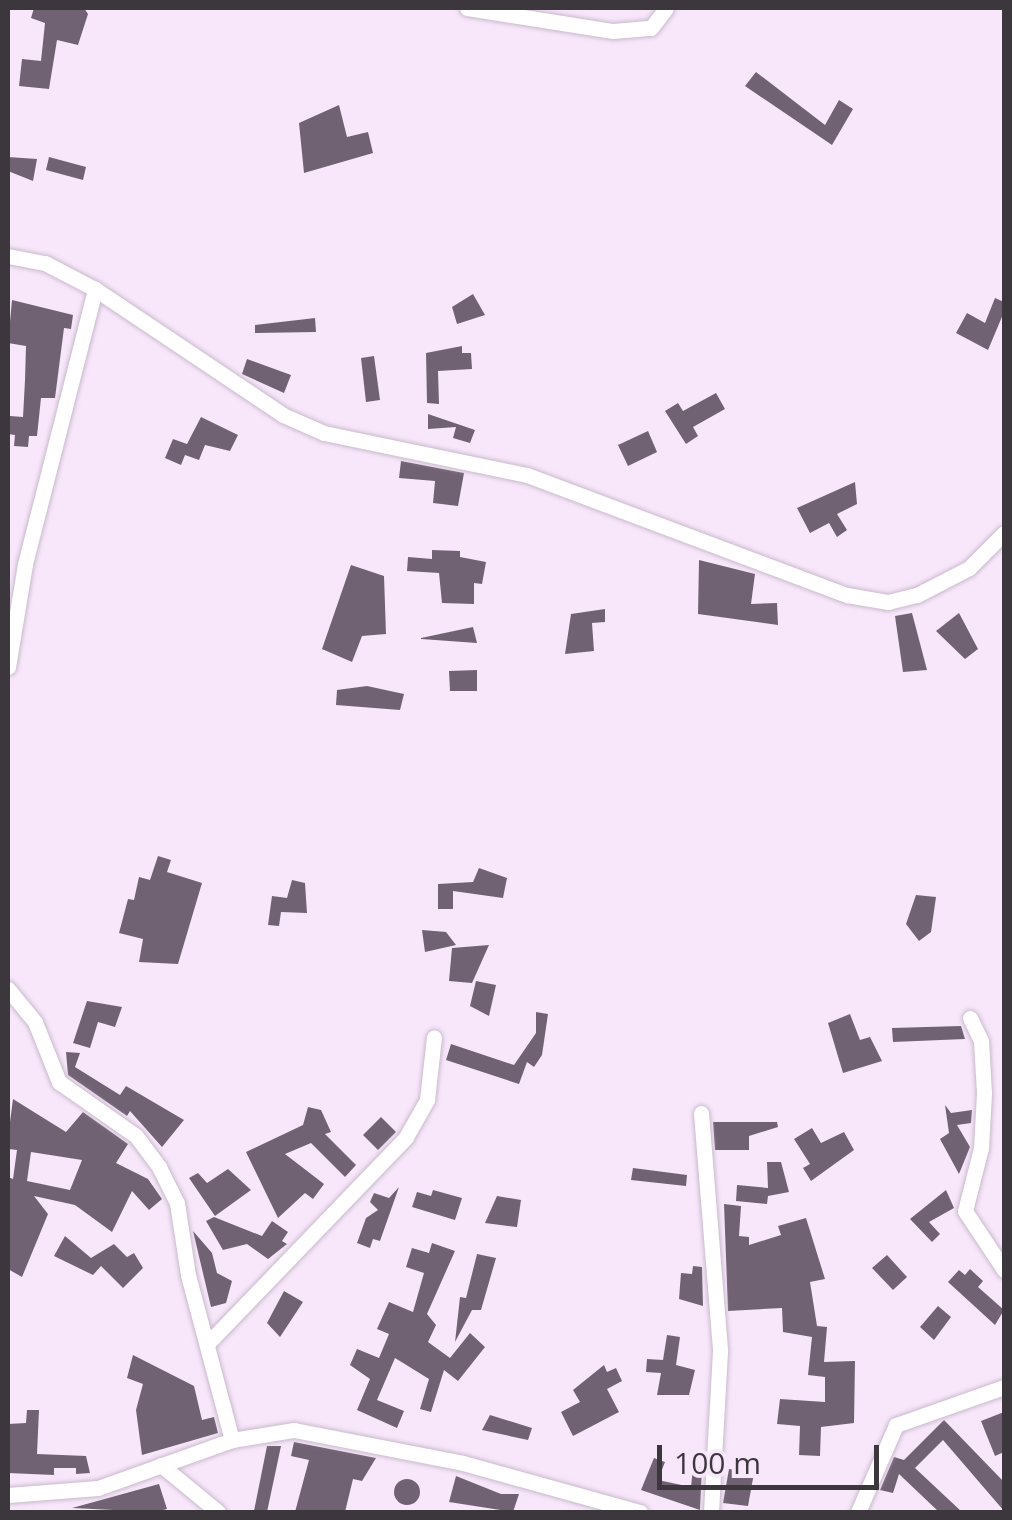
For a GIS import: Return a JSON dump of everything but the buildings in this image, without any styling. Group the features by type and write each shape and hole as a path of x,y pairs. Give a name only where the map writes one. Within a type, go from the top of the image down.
{"street":[{"path":"467,8 613,31 651,28 666,8"},
{"path":"8,256 45,264 96,288 283,416 324,434 528,475 847,595 888,602 918,595 968,568 1004,533"},
{"path":"8,668 25,564 96,288"},
{"path":"8,989 35,1022 58,1082 136,1136 160,1167 177,1203 188,1276 210,1341 232,1440"},
{"path":"970,1018 980,1041 984,1094 981,1148 966,1210 1004,1270"},
{"path":"210,1341 406,1137 427,1100 434,1037"},
{"path":"701,1113 720,1351 711,1512"},
{"path":"858,1512 896,1424 1004,1387"},
{"path":"8,1495 98,1488 232,1440 318,1433 463,1463 640,1512"},
{"path":"161,1465 218,1512"}]}
